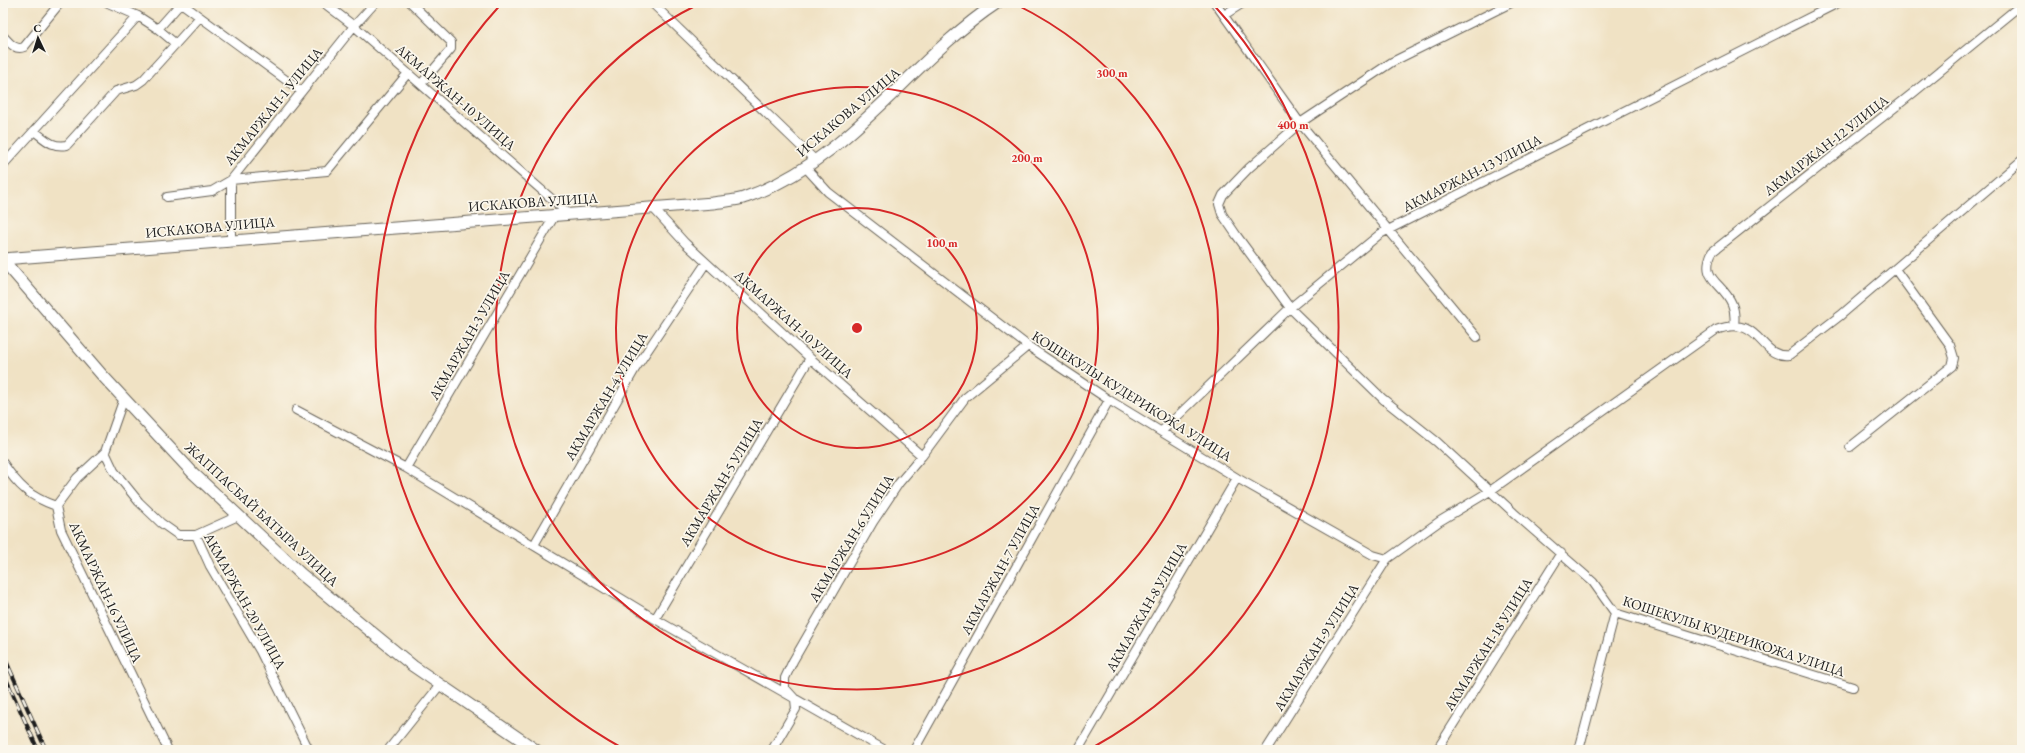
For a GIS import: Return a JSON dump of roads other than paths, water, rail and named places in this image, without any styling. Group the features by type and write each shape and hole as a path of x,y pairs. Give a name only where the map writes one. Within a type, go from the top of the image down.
{"street":[{"path":"3,36 16,48 20,49 24,47 60,3"},
{"path":"108,3 138,16 158,29 176,44"},
{"path":"158,29 181,3 301,91"},
{"name":"АКМАРЖАН-10 УЛИЦА","path":"324,3 354,26 569,214"},
{"name":"АКМАРЖАН-1 УЛИЦА","path":"231,241 231,180 301,91 354,26 375,3"},
{"path":"411,3 446,35 450,42 450,49 421,84"},
{"path":"652,3 816,161"},
{"name":"ИСКАКОВА УЛИЦА","path":"3,259 653,208 713,203 744,198 767,189 816,161 872,114 973,19 997,3"},
{"path":"1215,3 1300,123 1477,337"},
{"path":"1224,15 1243,3"},
{"name":"КОШЕКУЛЫ КУДЕРИКОЖА УЛИЦА","path":"1511,3 1392,62 1300,123 1249,168 1223,195 1220,204 1222,214 1290,308 1383,399 1437,442 1593,582 1615,613 1853,687"},
{"name":"АКМАРЖАН-13 УЛИЦА","path":"1162,431 1290,308 1380,234 1838,3"},
{"name":"АКМАРЖАН-12 УЛИЦА","path":"1734,326 1735,312 1732,304 1727,294 1711,277 1707,263 1712,252 1913,93 2022,4"},
{"path":"3,165 138,16"},
{"path":"34,131 52,145 67,145 116,91 136,85 143,80 200,17"},
{"path":"167,197 212,191 231,180 327,170 408,73"},
{"path":"1387,559 1440,521 1490,490 1716,330 1726,326 1751,329 1774,353 1782,356 1789,355 1841,315 2022,160"},
{"name":"КОШЕКУЛЫ КУДЕРИКОЖА УЛИЦА","path":"806,168 828,192 1028,346 1109,400 1237,478 1373,555 1387,559"},
{"name":"АКМАРЖАН-10 УЛИЦА","path":"653,208 666,224 706,263 810,358 922,456"},
{"name":"АКМАРЖАН-3 УЛИЦА","path":"406,468 555,215"},
{"name":"ЖАППАСБАЙ БАТЫРА УЛИЦА","path":"3,259 124,398 193,473 238,516 301,574 413,666 536,750"},
{"name":"АКМАРЖАН-4 УЛИЦА","path":"534,545 635,369 706,263"},
{"path":"1850,447 1952,366 1954,358 1950,345 1895,269"},
{"name":"АКМАРЖАН-6 УЛИЦА","path":"794,699 785,688 785,678 793,661 873,522 898,483 922,456 965,398 1028,346"},
{"name":"АКМАРЖАН-5 УЛИЦА","path":"655,619 810,358"},
{"path":"3,463 24,490 40,501 56,506 77,478 105,452 124,398"},
{"name":"АКМАРЖАН-7 УЛИЦА","path":"914,750 1109,400"},
{"path":"296,410 406,468 655,619 885,750"},
{"name":"АКМАРЖАН-20 УЛИЦА","path":"105,452 114,472 139,502 161,523 178,534 196,535 210,566 260,651 309,750"},
{"name":"АКМАРЖАН-8 УЛИЦА","path":"1078,750 1237,478"},
{"name":"АКМАРЖАН-16 УЛИЦА","path":"56,506 61,530 168,750"},
{"path":"196,535 238,516"},
{"name":"АКМАРЖАН-18 УЛИЦА","path":"1437,750 1561,553"},
{"name":"АКМАРЖАН-9 УЛИЦА","path":"1266,750 1387,559"},
{"path":"1579,750 1615,613"},
{"path":"388,750 440,685"},
{"path":"772,750 796,709 794,699"}],"railway":[{"path":"3,654 46,750"},
{"path":"3,672 38,750"}]}
